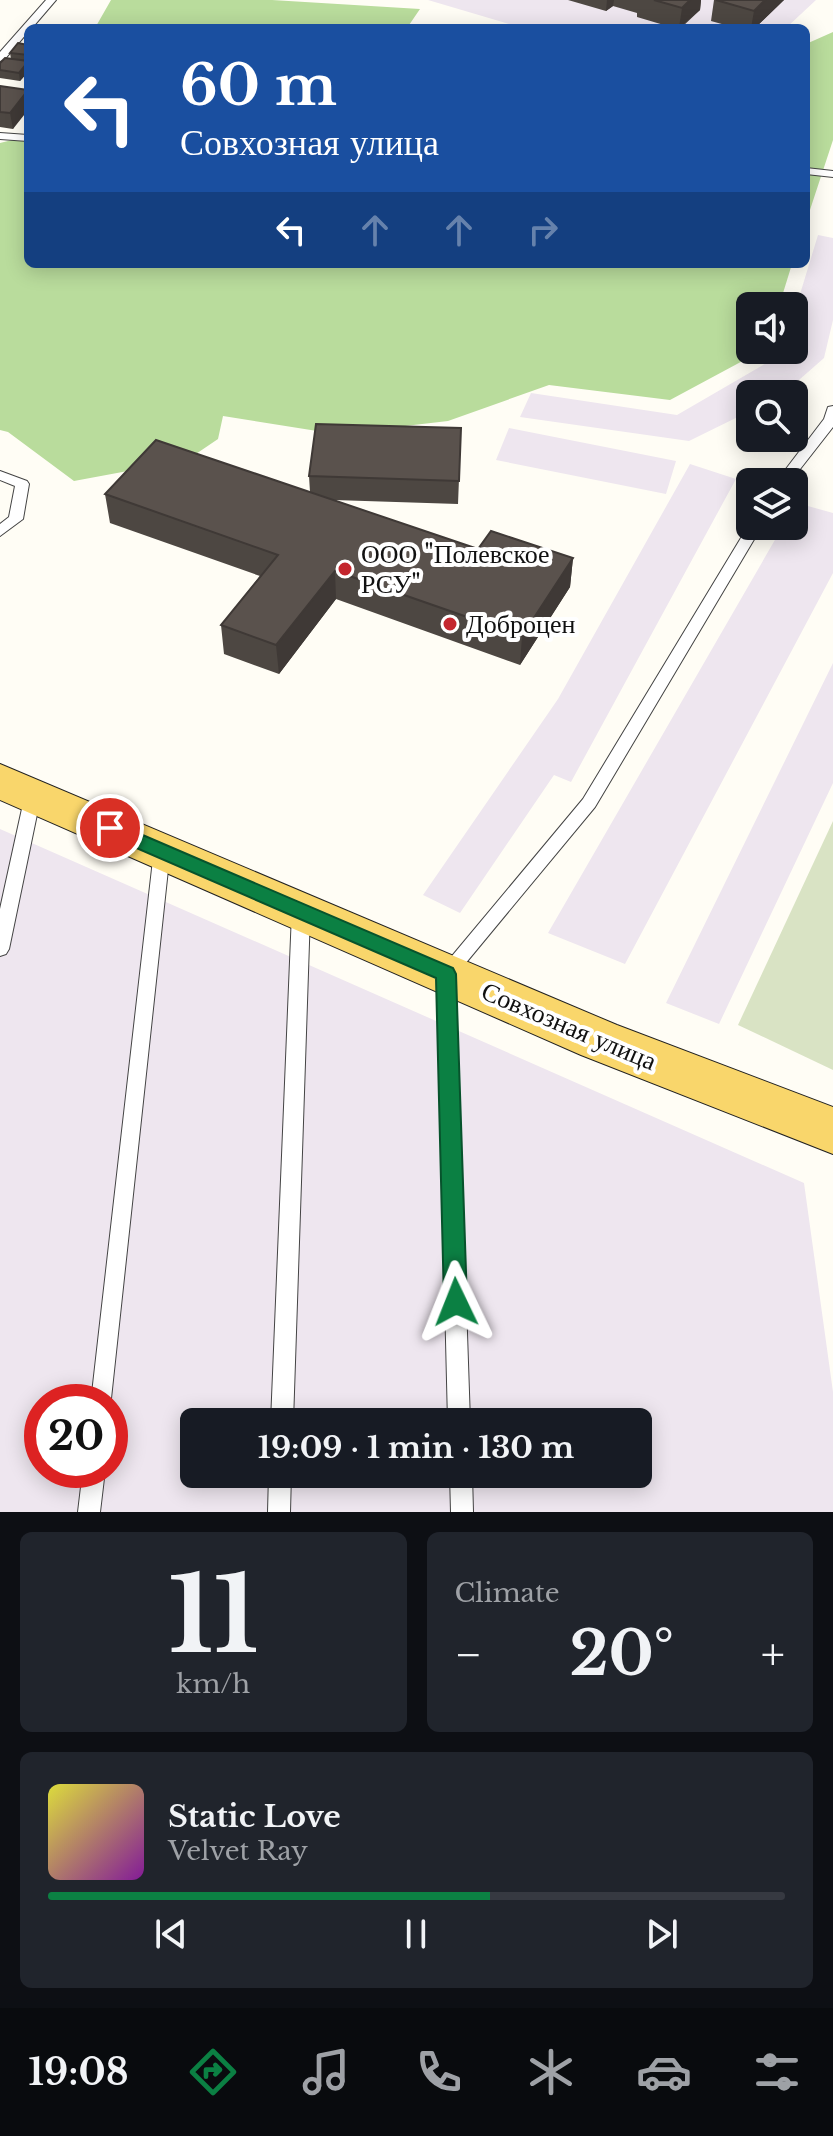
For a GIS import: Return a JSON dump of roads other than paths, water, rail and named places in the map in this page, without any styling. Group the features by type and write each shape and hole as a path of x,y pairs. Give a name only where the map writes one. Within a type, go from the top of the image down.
{"main road":[{"name":"Совхозная улица","path":"16,788 599,1040 833,1131"}],"lane":[{"path":"30,24 51,0"},
{"path":"0,58 24,31"},
{"path":"0,136 24,138"},
{"path":"810,171 833,174"},
{"path":"794,468 831,420 833,410"},
{"path":"0,475 22,484 16,519 0,531"},
{"path":"459,1408 446,974 589,803 747,540"},
{"path":"0,949 16,788"},
{"path":"104,1384 162,851"},
{"path":"283,1408 301,911"},
{"path":"89,1512 92,1488"},
{"path":"279,1512 280,1488"},
{"path":"461,1488 462,1512"}],"place":[{"name":"ООО \"Полевское РСУ\"","path":"345,569"},
{"name":"Доброцен","path":"450,624"}]}
